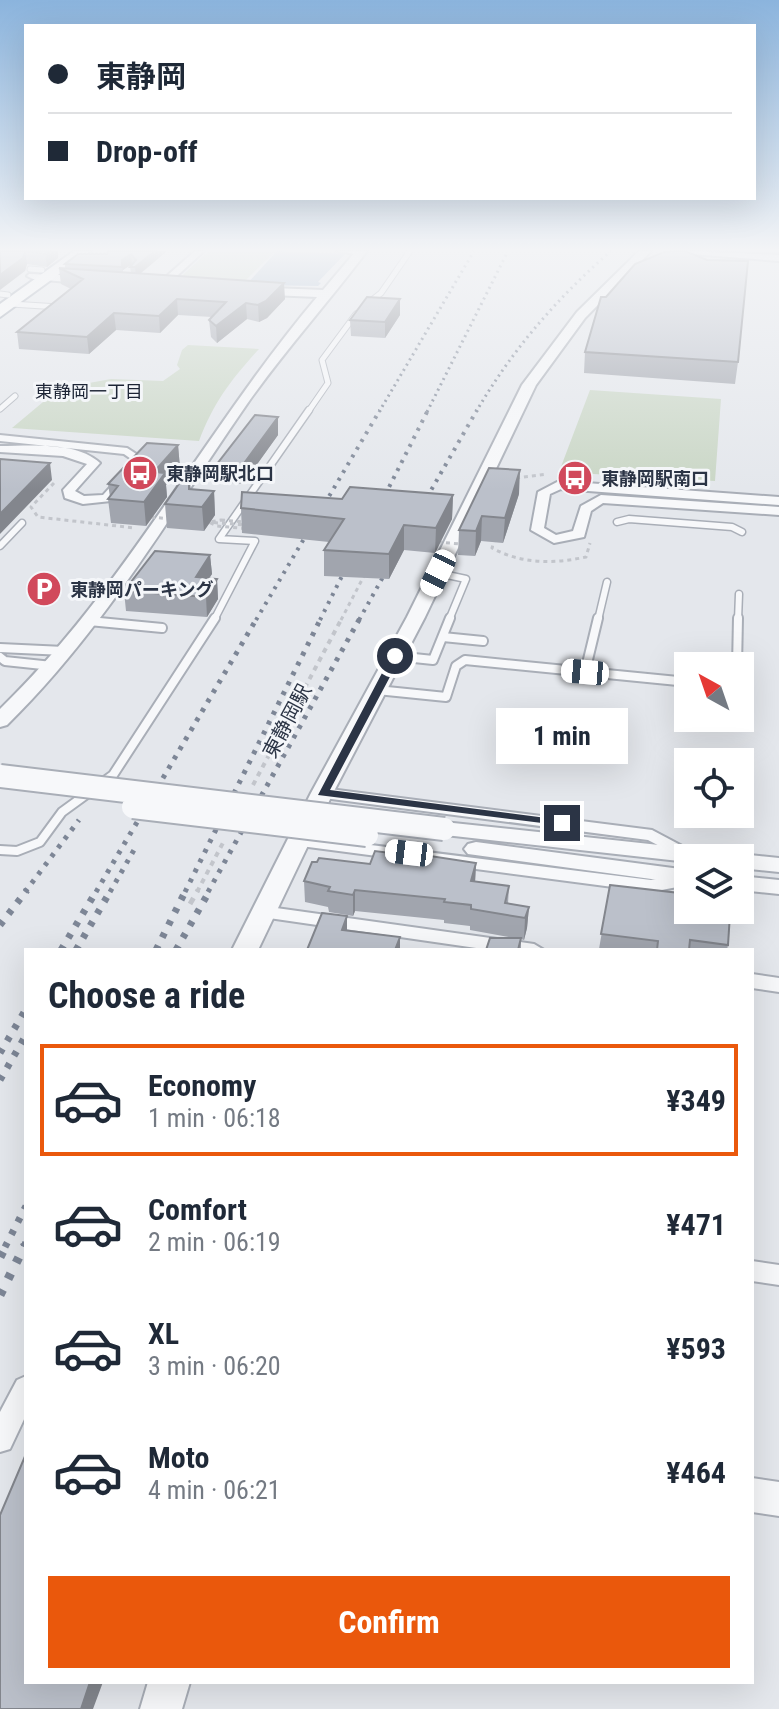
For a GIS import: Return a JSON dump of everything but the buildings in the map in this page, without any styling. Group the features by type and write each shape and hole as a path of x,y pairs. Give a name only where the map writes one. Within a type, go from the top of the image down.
{"street":[{"path":"0,721 89,621 207,457 240,404 297,331"},
{"path":"246,948 322,793 438,573 529,385 569,331"},
{"path":"0,438 127,451 141,461 114,493 96,500 69,495 69,490 94,463 91,459"},
{"path":"0,449 91,459 127,451"},
{"path":"779,501 559,485 544,492 537,530 554,539 579,534 585,509 601,499 779,511"},
{"path":"0,776 273,806 442,837"},
{"path":"0,791 674,864"},
{"path":"322,793 652,835 674,851"},
{"path":"299,841 651,886 674,876"},
{"path":"754,862 779,865"},
{"path":"754,884 779,887"},
{"path":"262,912 431,943 505,948"},
{"path":"754,981 779,985"},
{"path":"754,1271 779,1275"},
{"path":"0,1440 24,1392"},
{"path":"754,1495 779,1499"},
{"path":"161,1709 168,1684"}],"lane":[{"path":"0,850 17,851 40,842 62,812 113,775 127,756 215,618 255,541 219,539 328,383 329,376 321,365 322,360 343,331"},
{"path":"0,409 15,396"},
{"path":"617,522 660,521 732,527 742,532"},
{"path":"0,546 22,523"},
{"path":"395,656 433,660 466,579 438,573"},
{"path":"585,672 607,582"},
{"path":"737,652 739,594"},
{"path":"89,621 162,628"},
{"path":"443,637 483,641"},
{"path":"0,648 64,651"},
{"path":"0,657 5,661 52,666"},
{"path":"377,690 446,697 456,666 465,660 674,681"}],"path":[{"path":"139,516 181,520"},
{"path":"195,521 373,536"},
{"path":"427,541 469,545"},
{"name":"東静岡駅","path":"250,791 370,565"},
{"path":"190,904 227,833"}],"green space":[{"path":"188,345 259,349 224,392 199,441 12,428 55,392 67,387 111,379 163,381 180,369 177,365 182,350"},
{"path":"590,390 721,399 715,481 559,472"}],"railway":[{"path":"379,412 427,331"},
{"path":"427,412 468,331"},
{"path":"476,412 533,331"},
{"path":"256,620 380,410"},
{"path":"377,511 428,410"},
{"path":"418,513 477,410"},
{"path":"321,618 352,556"},
{"path":"359,620 393,559"},
{"path":"96,892 257,618"},
{"path":"185,892 321,618"},
{"path":"208,892 360,618"},
{"path":"25,892 79,820"},
{"path":"110,892 134,850"},
{"path":"0,925 27,890"},
{"path":"62,948 97,890"},
{"path":"77,948 111,890"},
{"path":"177,948 210,890"},
{"path":"157,948 185,892"},
{"path":"0,1053 24,1012"},
{"path":"0,1080 24,1038"},
{"path":"5,1247 24,1210"},
{"path":"0,1257 5,1247"},
{"path":"0,1295 24,1247"}],"place":[{"name":"東静岡駅北口","path":"140,473"},
{"name":"東静岡駅南口","path":"575,478"},
{"name":"東静岡パーキング","path":"44,589"}],"district":[{"name":"東静岡一丁目","path":"89,391"}],"route":[{"path":"395,656 322,793 562,823"}]}
